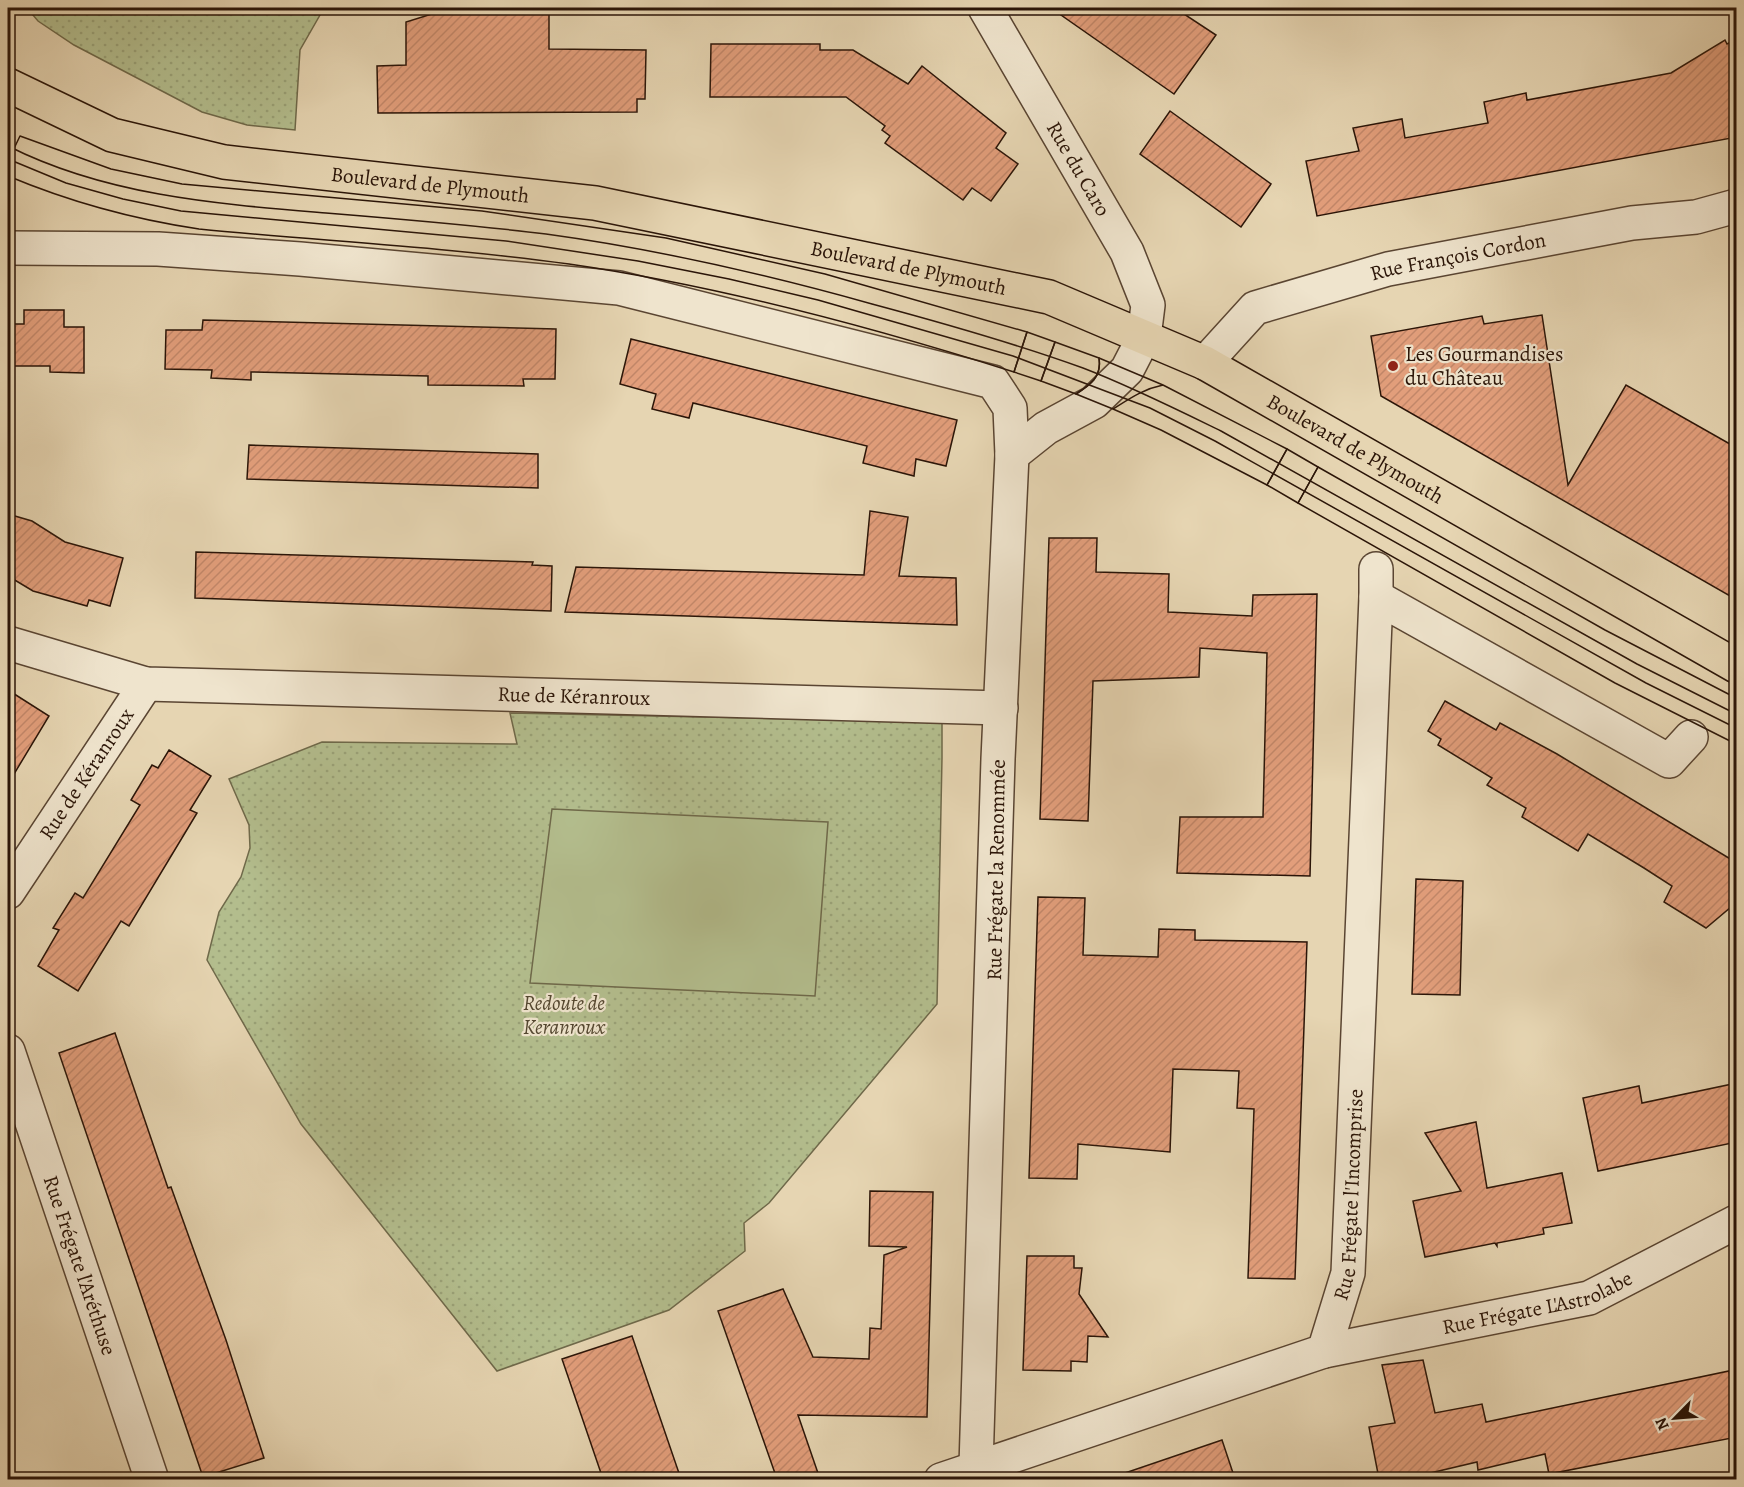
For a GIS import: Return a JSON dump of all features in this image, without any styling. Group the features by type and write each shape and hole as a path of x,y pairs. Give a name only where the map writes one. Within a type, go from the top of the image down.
{"main road":[{"name":"Boulevard de Plymouth","path":"8,86 112,135 224,162 595,203 1049,297 1205,363 1737,666"}],"street":[{"name":"Rue du Caro","path":"985,8 1127,252 1148,305 1144,337"},
{"name":"Rue François Cordon","path":"1205,363 1255,308 1388,269 1632,223 1696,217 1737,206"},
{"path":"8,248 158,249 619,288 993,382 1010,408 1012,455"},
{"path":"1012,455 1046,428 1094,402 1127,370 1144,337"},
{"name":"Rue Frégate la Renommée","path":"976,1466 1001,708 1012,455"},
{"name":"Rue Frégate l'Incomprise","path":"1324,1351 1348,1273 1376,583 1669,760 1691,737"},
{"name":"Rue de Kéranroux","path":"8,644 146,684 1001,708"},
{"name":"Rue de Kéranroux","path":"8,892 146,684"},
{"name":"Rue Frégate l'Aréthuse","path":"8,1051 152,1479"},
{"name":"Rue Frégate L'Astrolabe","path":"1324,1351 1589,1298 1737,1222"},
{"path":"941,1479 1324,1351"}],"green space":[{"path":"27,8 324,8 300,50 295,130 247,125 202,112 74,45 38,21"},
{"name":"Redoute de Keranroux","path":"510,713 942,722 942,758 937,1004 769,1203 744,1223 745,1251 669,1310 497,1371 301,1124 207,960 219,912 241,877 250,848 249,825 229,779 322,742 517,744"},
{"path":"552,809 828,822 815,996 530,983"}],"building":[{"path":"451,8 549,8 549,49 646,50 645,99 637,99 637,112 378,113 377,66 406,65 406,22"},
{"path":"1051,8 1175,8 1216,35 1174,94"},
{"path":"1737,39 1737,137 1317,216 1306,161 1359,151 1353,128 1402,119 1405,138 1488,123 1484,102 1526,93 1527,100 1671,73 1725,40 1727,44"},
{"path":"711,44 820,44 820,50 853,50 908,84 922,66 1006,133 996,148 1018,164 991,201 972,188 963,200 885,143 890,136 882,130 885,126 846,97 710,97"},
{"path":"1170,111 1271,184 1241,227 1140,154"},
{"path":"24,310 64,310 64,327 84,327 84,373 50,372 50,366 8,366 8,324 24,324"},
{"path":"1542,315 1568,485 1626,385 1737,448 1737,600 1381,396 1371,336 1482,316 1484,324"},
{"path":"203,320 556,329 555,379 523,379 524,386 428,385 428,376 251,372 251,380 211,378 212,370 165,369 166,330 202,330"},
{"path":"631,339 957,420 946,466 916,459 914,476 863,463 867,446 693,403 689,418 652,409 656,394 620,384"},
{"path":"249,445 538,454 538,488 247,479"},
{"path":"870,511 908,517 899,576 956,578 957,625 565,612 576,567 864,575"},
{"path":"8,514 32,521 65,542 123,558 110,606 89,600 87,606 33,591 8,576"},
{"path":"1049,538 1097,538 1096,572 1169,574 1168,612 1252,616 1253,595 1317,594 1310,876 1177,873 1180,817 1263,817 1267,653 1200,648 1199,677 1093,681 1088,821 1040,819"},
{"path":"196,552 533,562 532,565 552,566 551,611 195,598"},
{"path":"8,690 49,716 8,784"},
{"path":"1445,701 1496,730 1500,723 1557,754 1737,863 1737,902 1706,928 1664,902 1672,886 1588,834 1578,851 1522,817 1526,808 1487,785 1492,778 1438,745 1441,739 1428,731"},
{"path":"169,750 211,776 190,810 197,813 129,926 121,921 78,991 38,966 59,930 53,928 75,893 83,898 140,805 131,800 152,765 158,768"},
{"path":"1416,879 1463,881 1460,995 1412,994"},
{"path":"1038,897 1085,898 1083,955 1158,957 1159,929 1195,930 1195,940 1307,942 1295,1279 1248,1278 1254,1109 1237,1108 1239,1071 1173,1069 1170,1152 1078,1144 1077,1179 1029,1178"},
{"path":"115,1033 168,1188 171,1187 226,1340 264,1458 203,1477 59,1053"},
{"path":"1737,1083 1737,1142 1598,1171 1583,1098 1639,1086 1642,1103"},
{"path":"1476,1122 1487,1188 1562,1173 1572,1223 1543,1228 1544,1234 1497,1243 1497,1246 1495,1243 1425,1257 1413,1201 1461,1191 1425,1133"},
{"path":"870,1191 933,1192 927,1417 798,1415 820,1479 777,1479 718,1311 783,1289 813,1357 869,1359 870,1328 881,1329 884,1255 907,1247 869,1246"},
{"path":"1027,1256 1074,1256 1074,1268 1082,1268 1079,1294 1108,1337 1088,1336 1087,1362 1071,1361 1071,1371 1023,1370"},
{"path":"632,1336 681,1479 603,1479 562,1359"},
{"path":"1423,1360 1435,1413 1482,1404 1486,1422 1729,1371 1737,1410 1737,1437 1549,1474 1545,1454 1478,1470 1477,1462 1405,1479 1379,1479 1369,1427 1395,1423 1382,1365"},
{"path":"1222,1440 1235,1479 1123,1479 1122,1474"}],"tram line":[{"path":"8,161 20,136 111,169 182,184 482,211 666,238 825,274 1027,332 1014,372 849,323 738,296 626,273 523,258 199,229 102,208 55,194 8,176"},
{"path":"8,146 46,163 84,176 164,195 245,206 546,234 669,255 832,293 1031,350 1118,382 1221,431 1637,664 1736,714"},
{"path":"8,159 66,183 123,199 181,211 506,241 638,261 818,300 1013,356 1150,408 1215,441 1646,683 1736,728"},
{"path":"1027,332 1055,342 1041,381 1014,372 1027,332"},
{"path":"1055,342 1099,358 1099,370 1094,380 1076,394 1041,381 1055,342"},
{"path":"1163,385 1143,392 1113,409 1161,430 1267,485 1287,449 1163,385 1099,358 1099,370 1094,380 1076,394 1113,409 1136,395 1149,389 1163,385"},
{"path":"1287,449 1318,467 1298,503 1267,485 1287,449"},
{"path":"1736,698 1605,630 1318,467 1298,503 1615,683 1736,744"}],"place":[{"name":"Les Gourmandises du Château","path":"1393,366"}]}
